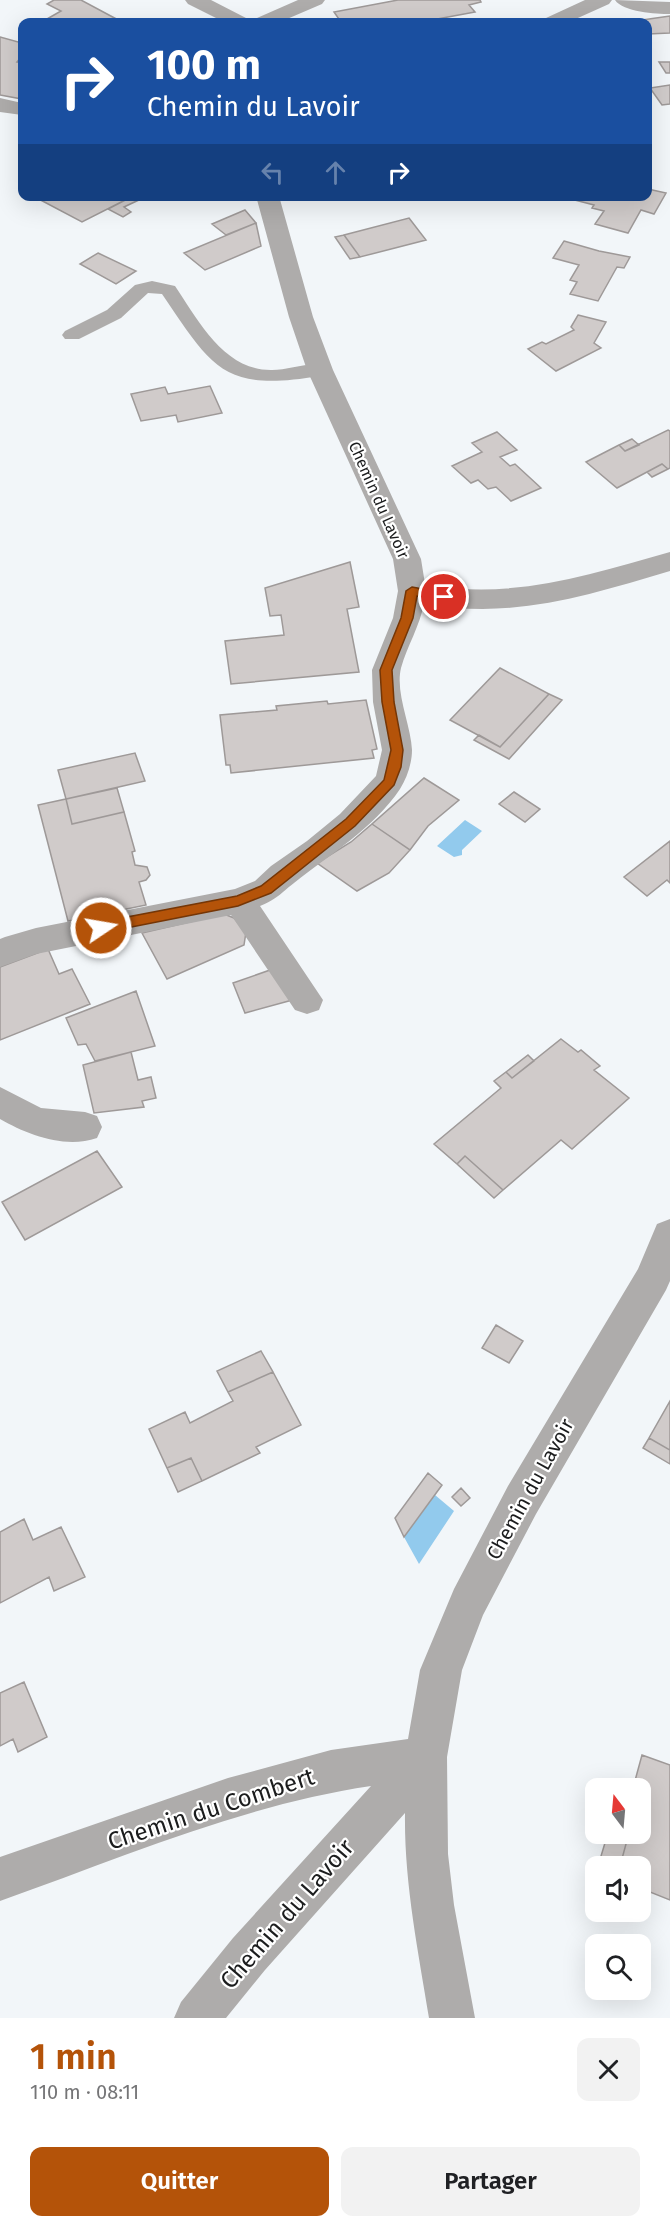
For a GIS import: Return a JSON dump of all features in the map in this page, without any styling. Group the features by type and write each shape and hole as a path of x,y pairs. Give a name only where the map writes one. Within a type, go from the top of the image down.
{"street":[{"path":"195,0 231,18"},
{"path":"562,18 602,0"},
{"path":"625,0 652,8 670,8"},
{"path":"272,18 304,2"},
{"path":"0,105 18,108"},
{"name":"Chemin du Lavoir","path":"268,201 301,317 320,370 407,559 412,591"},
{"path":"0,954 36,941 238,901 266,890 351,822 389,782 395,767 397,750 388,702 386,670 407,618 412,591 476,602 527,598 587,585 670,561"},
{"path":"238,901 307,1000"},
{"path":"0,1102 36,1122 85,1127"},
{"name":"Chemin du Lavoir","path":"452,2018 432,1905 426,1854 426,1756 441,1670 468,1603 522,1500 653,1278 670,1235"},
{"name":"Chemin du Lavoir","path":"197,2018 249,1954 426,1756"},
{"name":"Chemin du Combert","path":"0,1879 228,1799 331,1771 426,1756"}],"lane":[{"path":"72,335 114,314 142,289 152,287 168,290 212,351 237,370 266,377 320,370"}],"water":[{"path":"465,820 482,831 462,850 462,855 454,857 437,846"},
{"path":"435,1495 454,1511 419,1564 404,1537"}],"building":[{"path":"54,0 81,0 115,18 49,18 61,11 47,4"},
{"path":"398,0 480,0 481,2 469,5 475,12 443,18 338,18 334,12"},
{"path":"670,16 670,33 652,34 652,19"},
{"path":"0,37 18,42 18,98 0,95"},
{"path":"659,62 670,62 670,73 666,73"},
{"path":"670,85 670,104 662,105 652,88"},
{"path":"652,190 666,193 654,214 641,210 628,233 595,224 604,211 592,208 594,205 579,201 652,201"},
{"path":"42,201 123,201 82,222"},
{"path":"123,201 137,201 124,207 131,212 123,217 108,209"},
{"path":"245,210 256,223 226,235 212,224"},
{"path":"409,218 426,240 360,257 344,235"},
{"path":"256,223 261,246 205,270 184,253"},
{"path":"344,235 360,257 350,259 335,237"},
{"path":"564,241 630,257 624,268 617,267 598,301 570,294 577,282 570,280 579,265 553,258"},
{"path":"98,253 136,271 116,284 80,264"},
{"path":"578,315 606,322 594,343 601,348 556,371 528,349 542,342 546,344 574,330 571,327"},
{"path":"210,386 222,413 178,422 176,415 141,421 131,394 165,387 168,394"},
{"path":"670,431 670,468 668,469 662,464 617,488 586,462 619,445 625,451"},
{"path":"497,432 517,450 500,457 510,466 515,464 541,488 511,501 496,487 488,489 478,480 471,483 452,466 482,452 472,443"},
{"path":"632,439 639,445 625,451 619,445"},
{"path":"662,464 668,469 652,477 647,472"},
{"path":"350,562 359,607 347,609 359,672 231,684 225,641 284,635 281,615 270,616 265,588"},
{"path":"500,668 549,694 500,747 450,720"},
{"path":"549,694 562,700 509,759 474,740 479,735 500,747"},
{"path":"366,700 377,749 372,750 374,758 231,773 230,765 226,765 220,715 277,710 276,706"},
{"path":"135,753 145,781 66,799 58,770"},
{"path":"424,778 459,800 428,826 410,850 372,824"},
{"path":"117,788 124,812 72,824 66,799"},
{"path":"514,792 540,809 525,822 499,804"},
{"path":"66,799 72,824 124,812 135,851 132,852 135,865 147,867 150,875 146,880 139,882 146,905 68,921 38,805"},
{"path":"372,824 410,850 389,873 357,891 317,863 351,842"},
{"path":"670,841 670,883 667,880 647,896 624,877"},
{"path":"224,914 234,918 246,932 244,945 167,979 142,933"},
{"path":"48,949 59,974 72,969 90,1004 0,1040 0,967"},
{"path":"273,969 296,999 245,1013 233,983"},
{"path":"136,991 155,1046 95,1061 86,1044 78,1045 66,1018"},
{"path":"561,1039 578,1052 581,1050 600,1066 594,1070 629,1098 572,1149 561,1140 503,1190 465,1156 457,1164 434,1144 501,1088 494,1081 506,1072 512,1078"},
{"path":"131,1052 138,1080 151,1077 156,1098 142,1101 144,1107 94,1113 83,1065"},
{"path":"528,1055 534,1061 512,1078 506,1072"},
{"path":"97,1151 122,1187 25,1240 2,1202"},
{"path":"465,1156 503,1190 494,1198 457,1164"},
{"path":"496,1325 523,1341 509,1363 482,1348"},
{"path":"261,1351 273,1372 228,1392 217,1371"},
{"path":"273,1372 301,1425 256,1447 260,1453 202,1481 191,1458 167,1468 149,1429 185,1412 190,1423 233,1401 228,1392"},
{"path":"670,1401 670,1450 649,1438"},
{"path":"649,1438 670,1450 670,1464 643,1448"},
{"path":"191,1458 202,1481 178,1492 167,1468"},
{"path":"428,1473 442,1485 404,1537 395,1518"},
{"path":"461,1488 470,1498 461,1506 452,1497"},
{"path":"24,1519 33,1540 61,1527 85,1577 54,1591 49,1577 0,1603 0,1532"},
{"path":"24,1682 47,1737 18,1752 13,1739 0,1746 0,1693"},
{"path":"642,1755 670,1765 670,1900 651,1892 651,1856 623,1856 626,1844 651,1844 651,1778 636,1778"},
{"path":"605,1844 626,1844 623,1856 601,1856"}],"route":[{"path":"101,928 238,901 266,890 351,822 389,782 395,767 397,750 388,702 386,670 407,618 412,591 444,597"}]}
